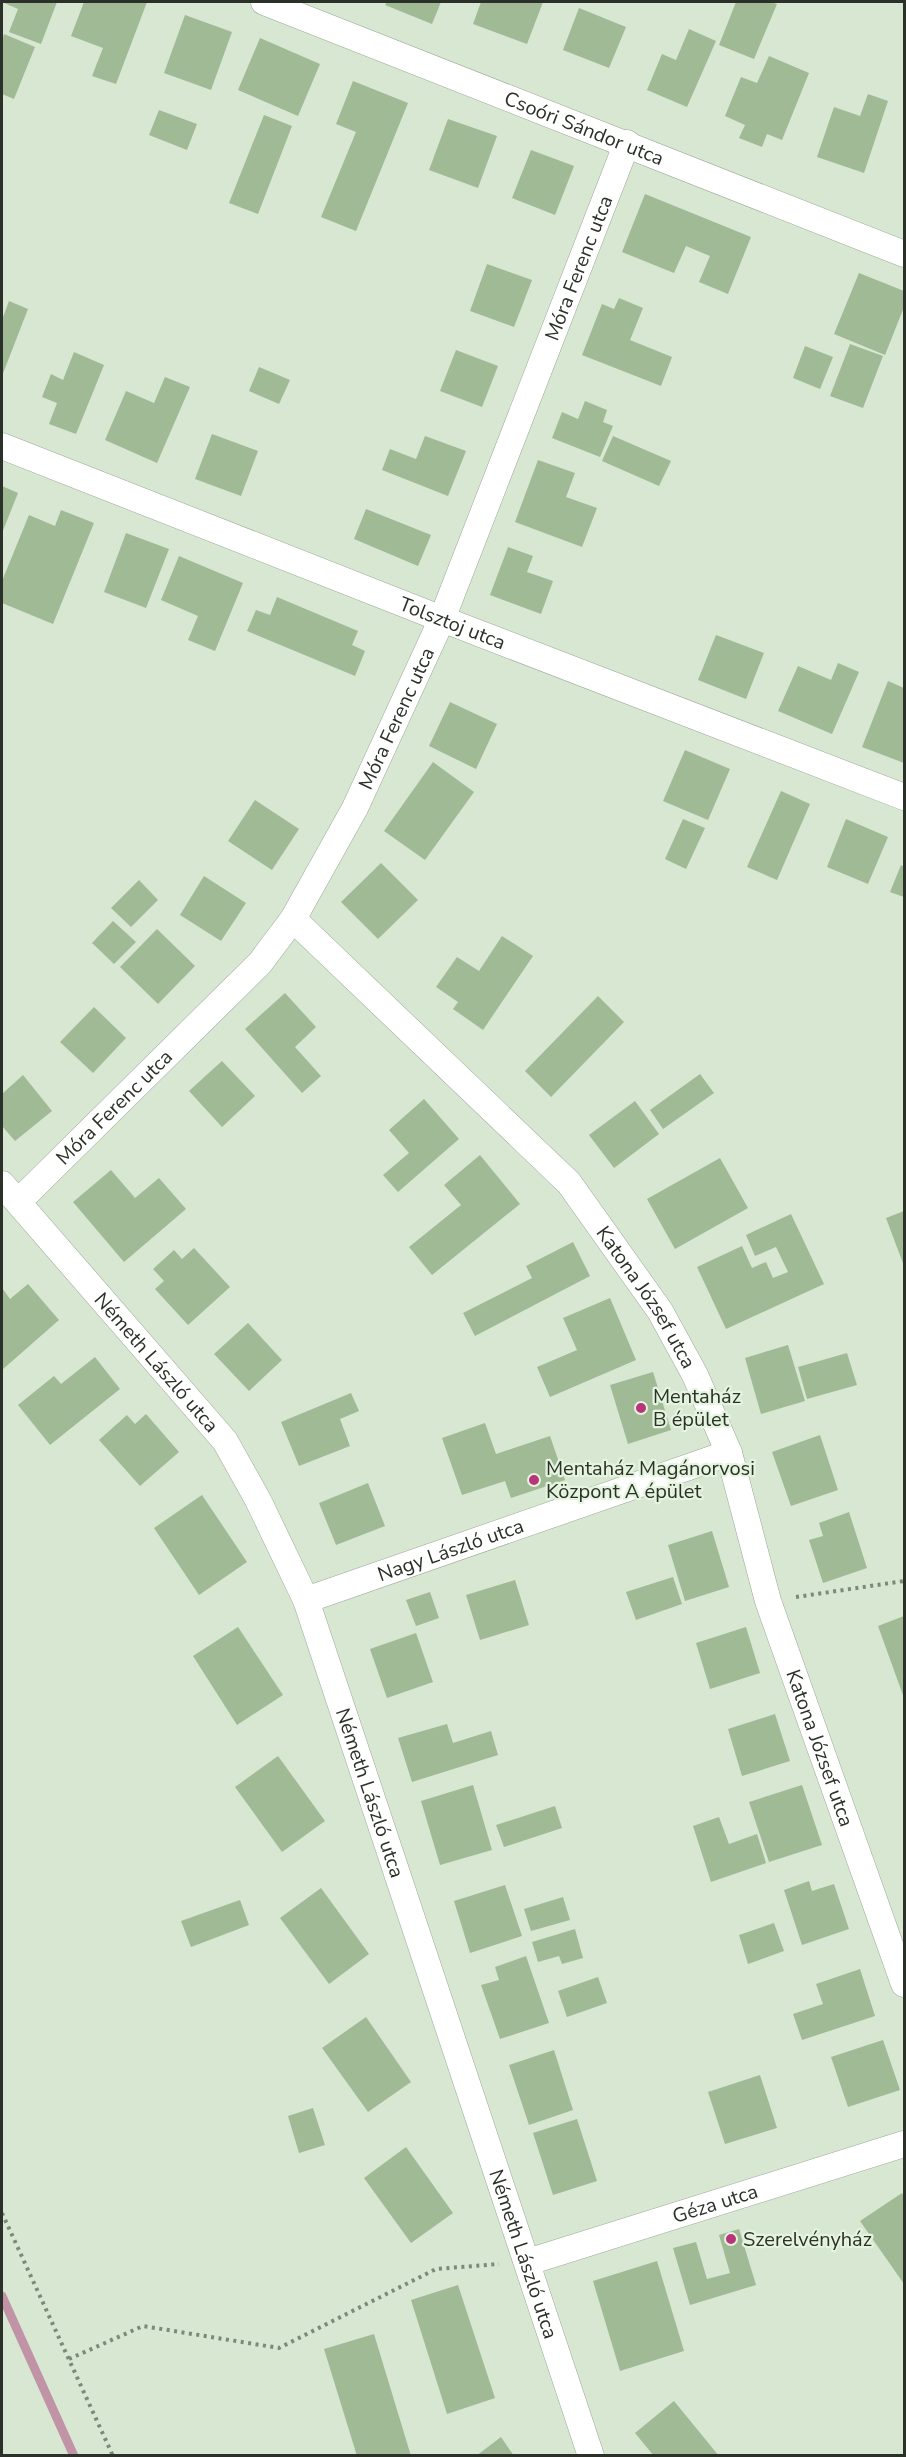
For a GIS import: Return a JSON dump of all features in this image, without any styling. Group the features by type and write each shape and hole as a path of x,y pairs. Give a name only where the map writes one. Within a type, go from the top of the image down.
{"street":[{"name":"Csoóri Sándor utca","path":"264,2 904,254"},
{"name":"Móra Ferenc utca","path":"10,1193 260,963 293,919 356,808 442,620 627,143"},
{"name":"Tolsztoj utca","path":"2,446 442,620 904,797"},
{"name":"Katona József utca","path":"293,919 569,1183 660,1311 695,1375 729,1453 768,1601 904,1984"},
{"name":"Németh László utca","path":"10,1193 225,1441 258,1500 306,1600 591,2456"},
{"name":"Nagy László utca","path":"306,1600 729,1453"},
{"name":"Géza utca","path":"528,2262 904,2144"}],"path":[{"path":"768,1601 904,1581"},
{"path":"2,2213 113,2456"},
{"path":"69,2359 143,2326 279,2348 436,2269 528,2262"}],"building":[{"path":"2,2 57,2 41,44 9,32 18,9"},
{"path":"84,2 147,2 116,84 92,76 103,48 71,36"},
{"path":"387,2 441,2 432,24 385,5"},
{"path":"481,2 543,2 527,44 473,24"},
{"path":"736,2 777,4 754,59 719,45"},
{"path":"579,8 626,27 609,68 563,50"},
{"path":"185,15 232,32 211,90 164,73"},
{"path":"689,29 716,41 687,107 647,90 662,54 676,60"},
{"path":"4,34 35,47 14,99 2,94"},
{"path":"260,38 320,64 298,116 238,90"},
{"path":"769,56 809,73 782,140 767,134 762,147 739,138 745,125 725,116 741,77 757,83"},
{"path":"353,81 408,103 356,231 321,217 356,132 336,124"},
{"path":"868,94 888,101 864,173 817,157 834,107 860,116"},
{"path":"159,110 197,124 187,150 149,135"},
{"path":"264,115 292,126 258,214 229,203"},
{"path":"448,119 497,136 478,188 429,170"},
{"path":"531,150 574,166 555,215 512,198"},
{"path":"645,194 751,237 728,294 699,282 710,256 686,246 674,273 622,252"},
{"path":"487,264 532,280 514,327 470,311"},
{"path":"859,273 904,291 904,307 885,355 834,334"},
{"path":"619,298 643,308 630,340 672,357 661,386 582,355 602,304 614,309"},
{"path":"9,301 28,309 2,376 2,320"},
{"path":"850,344 883,356 863,408 830,396"},
{"path":"805,346 833,357 820,389 793,378"},
{"path":"456,350 498,366 482,407 440,391"},
{"path":"74,352 104,365 76,434 49,424 57,403 42,397 51,374 63,380"},
{"path":"259,367 290,380 279,404 249,391"},
{"path":"165,377 190,387 157,463 105,440 126,391 154,403"},
{"path":"585,401 607,410 603,422 613,426 600,457 552,438 562,412 578,419"},
{"path":"212,434 258,451 241,496 195,479"},
{"path":"425,436 466,451 448,496 382,470 390,449 416,459"},
{"path":"613,436 671,461 659,486 602,461"},
{"path":"538,460 575,473 566,497 597,508 582,547 515,522"},
{"path":"2,486 18,493 2,533"},
{"path":"366,509 431,535 418,566 354,539"},
{"path":"61,510 94,523 53,624 2,603 2,581 29,515 55,526"},
{"path":"126,533 169,549 146,608 104,592"},
{"path":"508,547 533,556 527,572 553,581 541,614 490,595"},
{"path":"179,556 243,583 215,651 188,640 198,616 161,600"},
{"path":"277,597 358,631 352,645 365,651 355,676 247,631 256,610 270,615"},
{"path":"716,635 764,653 746,699 698,680"},
{"path":"838,663 859,672 832,734 778,711 798,666 831,680"},
{"path":"888,681 904,688 904,763 862,747"},
{"path":"450,702 497,724 476,769 429,746"},
{"path":"685,750 730,769 708,820 663,801"},
{"path":"433,762 474,792 425,860 384,831"},
{"path":"781,791 810,804 777,880 747,867"},
{"path":"255,800 299,829 272,870 228,841"},
{"path":"683,819 705,828 686,869 665,859"},
{"path":"846,819 888,837 868,884 827,867"},
{"path":"381,863 418,900 378,939 341,902"},
{"path":"901,865 904,867 904,897 890,892"},
{"path":"204,876 246,903 221,941 180,915"},
{"path":"139,880 158,900 131,927 111,908"},
{"path":"113,921 136,942 114,964 92,943"},
{"path":"157,929 195,966 158,1004 120,967"},
{"path":"502,936 533,956 483,1030 453,1009 458,1002 436,987 457,957 479,971"},
{"path":"285,993 316,1027 295,1047 321,1076 302,1093 245,1029"},
{"path":"598,996 624,1022 551,1097 525,1071"},
{"path":"94,1007 126,1038 93,1073 60,1042"},
{"path":"222,1061 255,1096 222,1127 189,1091"},
{"path":"700,1074 714,1093 663,1129 650,1110"},
{"path":"23,1075 52,1111 15,1141 2,1126 2,1094"},
{"path":"424,1099 459,1139 398,1192 383,1175 409,1153 389,1130"},
{"path":"635,1101 659,1134 614,1168 589,1135"},
{"path":"480,1155 520,1204 432,1275 409,1247 461,1205 444,1185"},
{"path":"720,1158 748,1208 675,1249 647,1199"},
{"path":"111,1170 135,1198 159,1178 186,1209 124,1262 73,1202"},
{"path":"904,1211 904,1266 886,1218"},
{"path":"791,1214 824,1284 726,1329 697,1267 742,1246 752,1268 766,1262 773,1278 788,1272 776,1247 755,1256 746,1235"},
{"path":"573,1242 590,1276 475,1336 463,1313 532,1278 526,1266"},
{"path":"194,1248 230,1287 188,1325 155,1289 164,1281 153,1269 174,1250 182,1259"},
{"path":"28,1284 59,1320 2,1370 2,1288 10,1299"},
{"path":"610,1298 636,1360 550,1397 537,1367 577,1350 563,1318"},
{"path":"248,1323 282,1360 249,1391 214,1354"},
{"path":"788,1345 805,1401 761,1414 745,1358"},
{"path":"847,1353 857,1385 807,1399 798,1367"},
{"path":"95,1357 120,1389 50,1445 18,1405 54,1376 61,1384"},
{"name":"Mentaház B épület","path":"653,1372 671,1430 628,1444 610,1385"},
{"path":"351,1393 359,1411 340,1419 350,1446 299,1466 281,1422"},
{"path":"146,1414 179,1452 140,1486 99,1440 127,1415 135,1424"},
{"path":"485,1423 496,1454 550,1436 565,1480 511,1498 505,1481 462,1495 442,1438"},
{"path":"820,1435 838,1490 791,1506 772,1452"},
{"path":"368,1483 385,1526 336,1545 319,1503"},
{"path":"202,1495 247,1562 199,1595 154,1528"},
{"path":"849,1512 867,1568 823,1583 809,1540 823,1536 819,1523"},
{"path":"712,1531 729,1587 685,1601 668,1545"},
{"path":"673,1577 682,1604 636,1620 626,1592"},
{"path":"515,1580 529,1625 480,1640 466,1595"},
{"path":"430,1592 439,1618 416,1626 406,1600"},
{"path":"904,1616 904,1698 878,1626"},
{"path":"238,1627 283,1695 237,1725 193,1656"},
{"path":"746,1627 760,1673 710,1689 696,1643"},
{"path":"416,1633 433,1682 387,1698 370,1649"},
{"path":"775,1714 790,1761 742,1776 728,1729"},
{"path":"447,1724 453,1743 491,1731 498,1755 412,1782 398,1738"},
{"path":"278,1756 325,1821 282,1852 235,1787"},
{"path":"473,1785 492,1850 440,1865 421,1801"},
{"path":"802,1785 822,1845 769,1862 749,1802"},
{"path":"555,1806 562,1828 504,1847 496,1825"},
{"path":"719,1817 729,1844 757,1834 766,1863 711,1882 693,1826"},
{"path":"809,1881 812,1891 834,1884 849,1929 802,1945 784,1890"},
{"path":"505,1885 522,1936 470,1953 454,1901"},
{"path":"321,1888 369,1954 329,1984 280,1918"},
{"path":"563,1897 570,1920 531,1931 524,1909"},
{"path":"240,1900 249,1925 191,1947 181,1921"},
{"path":"774,1923 784,1951 748,1964 739,1935"},
{"path":"575,1929 583,1958 562,1964 559,1956 538,1962 532,1942"},
{"path":"526,1956 549,2023 500,2039 481,1985 499,1980 495,1967"},
{"path":"860,1969 875,2016 802,2040 793,2014 823,2004 816,1984"},
{"path":"598,1977 607,2003 567,2017 558,1991"},
{"path":"366,2017 411,2082 368,2112 322,2048"},
{"path":"883,2040 900,2090 848,2107 831,2057"},
{"path":"554,2050 573,2110 529,2125 509,2065"},
{"path":"760,2075 777,2128 725,2144 708,2092"},
{"path":"313,2108 325,2145 299,2153 288,2116"},
{"path":"577,2119 597,2181 553,2195 533,2133"},
{"path":"406,2147 453,2213 411,2243 364,2178"},
{"path":"902,2193 904,2197 904,2284 860,2221"},
{"path":"739,2229 756,2285 690,2305 673,2248 696,2242 707,2279 730,2273 719,2235"},
{"path":"657,2261 684,2351 620,2371 593,2281"},
{"path":"458,2285 495,2398 447,2414 411,2300"},
{"path":"374,2334 411,2456 357,2456 324,2349"},
{"path":"674,2401 719,2456 654,2456 635,2433"},
{"path":"501,2437 514,2456 476,2456"}],"waterway":[{"path":"2,2296 74,2456"}],"place":[{"name":"Mentaház B épület","path":"641,1408"},
{"name":"Mentaház Magánorvosi Központ A épület","path":"534,1480"},
{"name":"Szerelvényház","path":"731,2239"}]}
